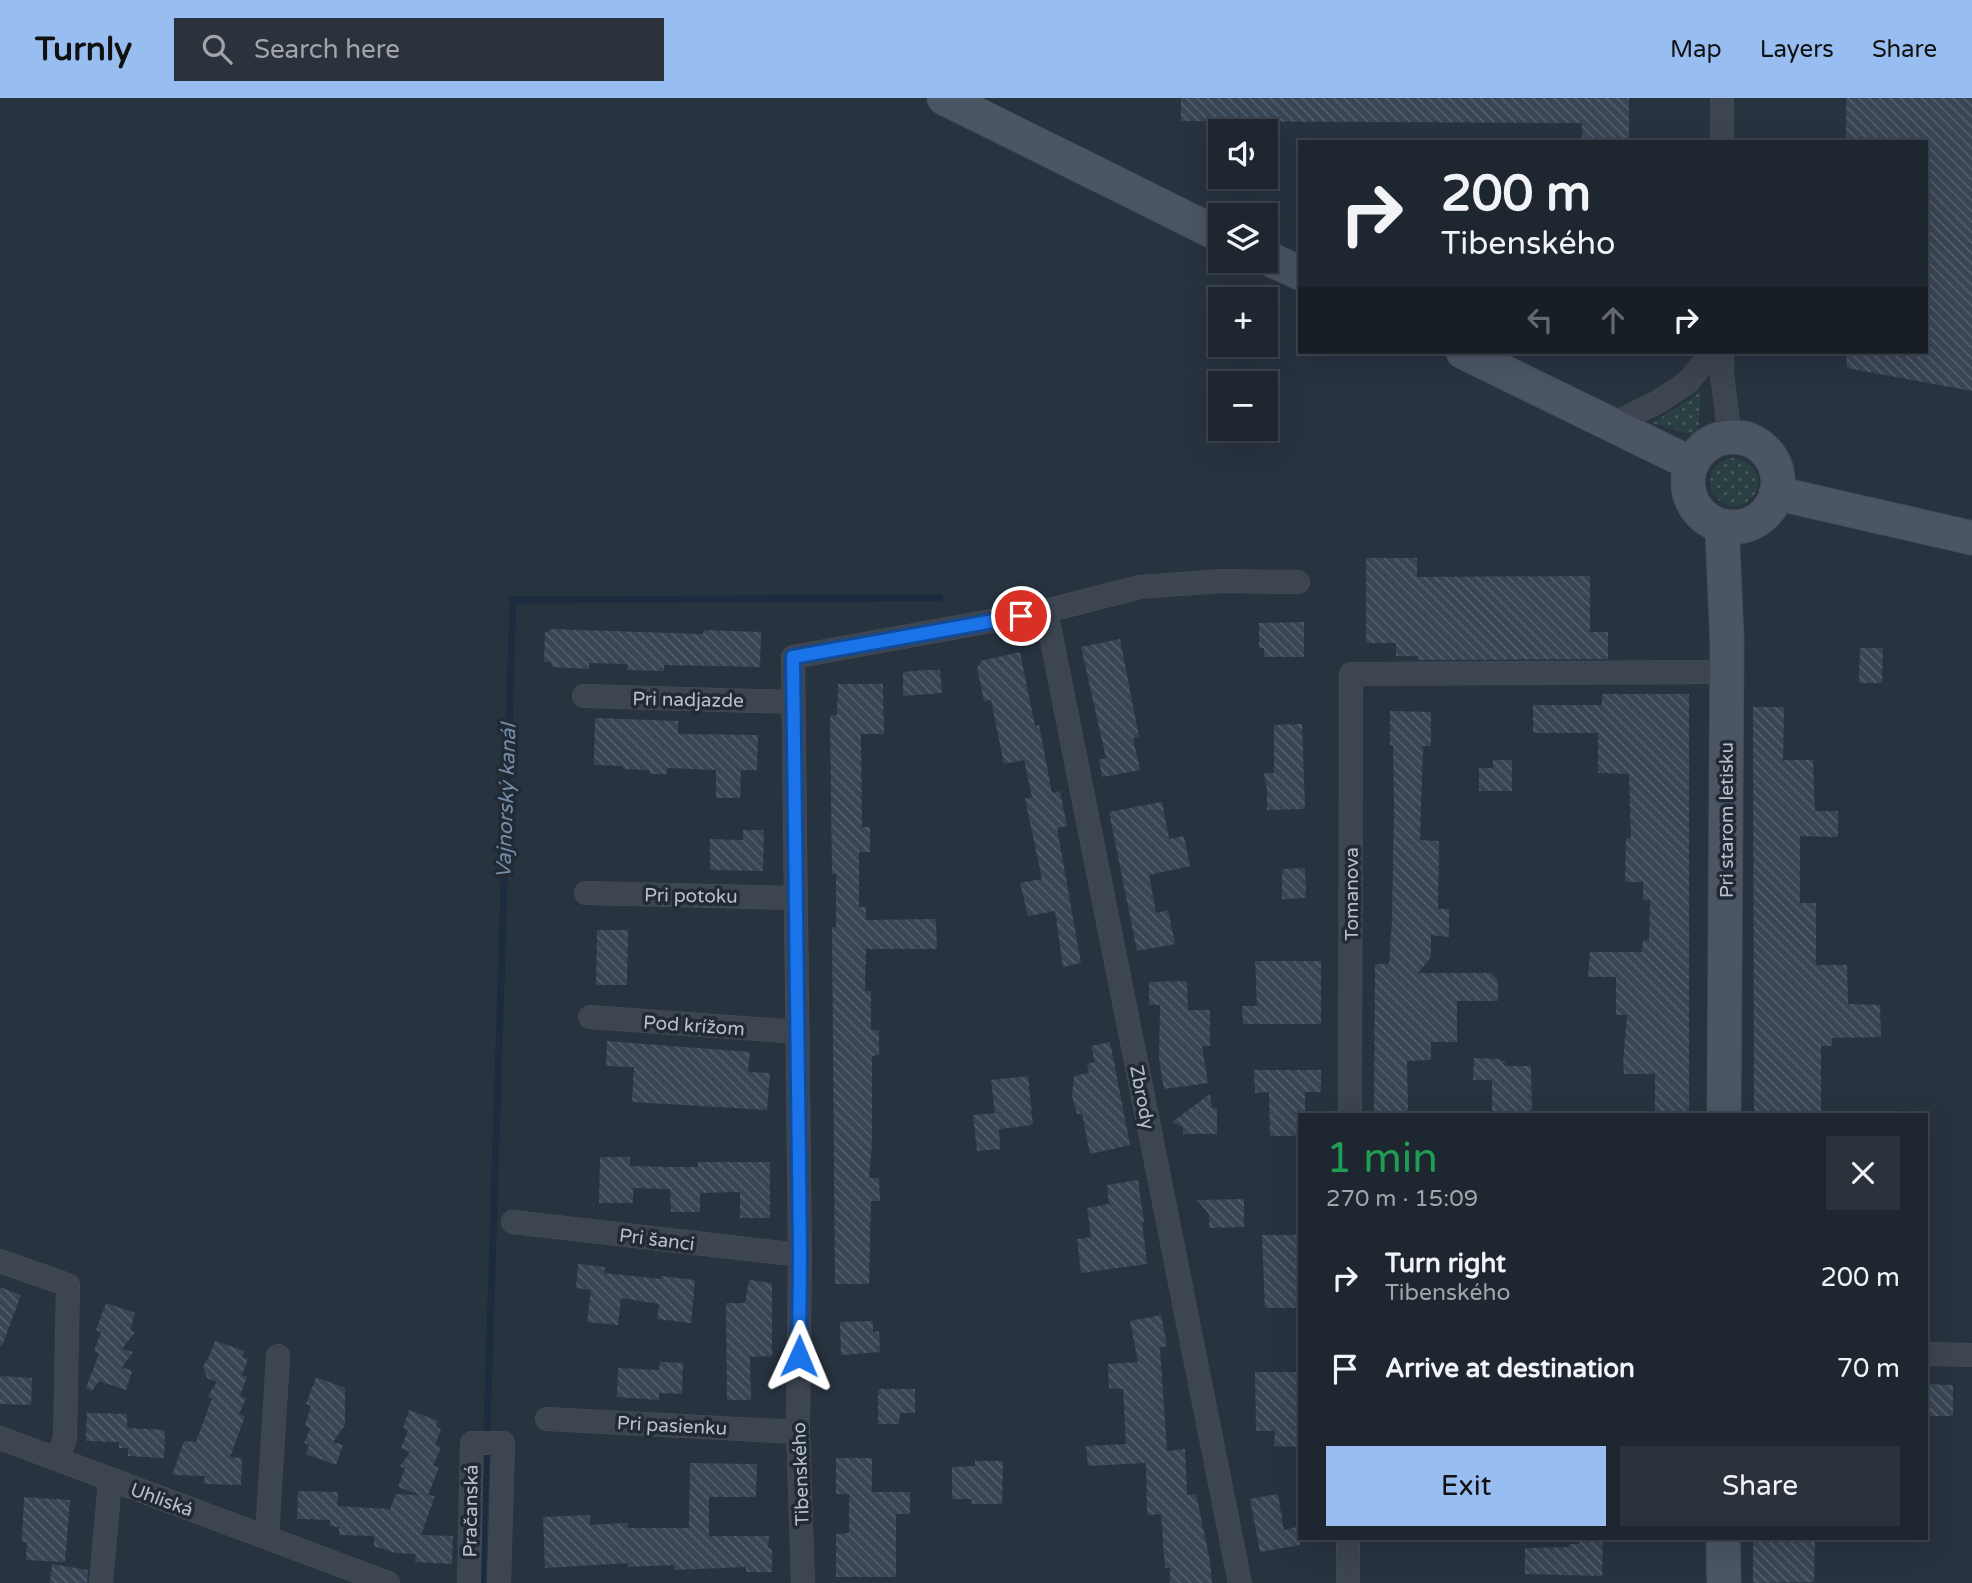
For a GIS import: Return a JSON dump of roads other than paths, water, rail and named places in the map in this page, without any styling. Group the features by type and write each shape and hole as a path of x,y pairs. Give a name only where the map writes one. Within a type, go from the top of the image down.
{"main road":[{"path":"944,98 1208,229"},
{"path":"1278,263 1298,273"},
{"path":"1467,354 1692,464"},
{"path":"1730,438 1755,443 1769,456 1777,474 1776,493 1770,508 1758,519 1744,526 1722,526 1704,517 1692,502 1688,482 1692,464 1704,448 1721,439 1730,438"},
{"path":"1776,493 1972,538"},
{"name":"Pri starom letisku","path":"1722,526 1727,672 1724,1113"},
{"path":"1723,1540 1724,1583"}],"street":[{"path":"1722,98 1722,140"},
{"path":"1613,424 1658,402 1688,382 1710,354"},
{"path":"1722,354 1730,438"},
{"path":"1046,611 1140,587 1221,581 1298,582"},
{"name":"Tibenského","path":"803,1583 798,1432 800,1255 793,657 1046,611"},
{"name":"Zbrody","path":"1046,611 1240,1583"},
{"name":"Tomanova","path":"1350,1113 1351,674 1727,672"},
{"name":"Pri nadjazde","path":"584,696 793,702"},
{"name":"Pri potoku","path":"586,893 796,898"},
{"name":"Pod krížom","path":"590,1017 798,1032"},
{"name":"Pri šanci","path":"513,1222 800,1255"},
{"path":"0,1261 68,1285 65,1438 58,1459"},
{"path":"1928,1354 1972,1354"},
{"path":"267,1537 278,1356"},
{"name":"Pri pasienku","path":"547,1419 798,1432"},
{"name":"Uhliská","path":"0,1438 388,1583"},
{"name":"Pračanská","path":"469,1583 472,1443 503,1443 499,1583"},
{"path":"102,1583 110,1480"},
{"path":"1348,1540 1348,1583"}],"waterway":[{"name":"Vajnorský kanál","path":"487,1429 513,600 940,598"},
{"name":"Vajnorský kanál","path":"482,1580 486,1455"}]}
